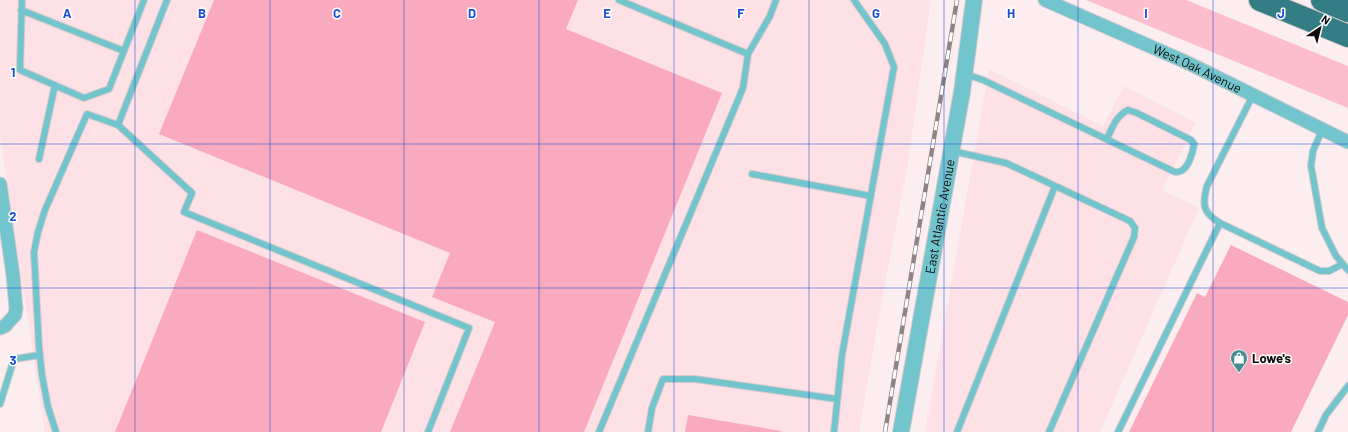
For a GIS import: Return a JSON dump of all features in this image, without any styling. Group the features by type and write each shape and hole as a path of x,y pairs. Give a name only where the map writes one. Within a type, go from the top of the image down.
{"highway":[{"path":"1260,0 1348,36"},
{"path":"1322,0 1348,10"}],"street":[{"name":"East Atlantic Avenue","path":"901,432 952,151 974,0"},
{"name":"West Oak Avenue","path":"1044,0 1188,63 1348,142"},
{"path":"0,184 13,275 16,308 15,315 5,326 0,328"}],"lane":[{"path":"22,0 20,70 84,98 109,89 144,0"},
{"path":"118,125 167,0"},
{"path":"619,0 748,54"},
{"path":"599,432 743,88 748,54 770,16 776,0"},
{"path":"834,432 842,355 894,67 885,44 854,0"},
{"path":"21,10 124,51"},
{"path":"964,74 983,80 1175,172 1182,170 1186,166 1193,151 1194,144 1192,140 1128,110 1122,113 1116,120 1107,139"},
{"path":"39,159 55,85"},
{"path":"1253,95 1207,186 1205,194 1205,210 1209,217 1220,223 1320,271 1330,271 1343,264"},
{"path":"56,432 48,406 40,355 34,252 45,210 87,114 118,125 192,193 184,212 469,328 428,432"},
{"path":"1322,130 1313,151 1311,166 1322,228 1333,251 1348,270"},
{"path":"952,151 1006,163 1130,221 1135,228 1134,237 1049,432"},
{"path":"752,174 871,196"},
{"path":"957,432 1055,186"},
{"path":"1118,432 1220,223"},
{"path":"0,404 14,359 40,355"},
{"path":"648,432 652,408 662,379 695,379 837,399"},
{"path":"1318,432 1326,414 1348,386"}],"shaded area":[{"path":"0,0 931,0 907,170 884,288 859,432 45,432 0,136"},
{"path":"1086,0 1186,0 1348,66 1348,108"},
{"path":"989,69 1103,126 1124,86 1196,123 1162,190 1199,208 1100,432 925,432"}],"building":[{"path":"214,0 578,0 566,29 722,93 584,432 450,432 495,322 432,297 450,253 159,134"},
{"path":"197,230 425,322 381,432 115,432"},
{"name":"Lowe's","path":"1231,245 1348,302 1348,315 1291,432 1129,432 1197,293 1205,297"},
{"path":"688,415 781,431 781,432 685,432"}],"railway":[{"path":"885,432 957,0"}],"place":[{"name":"Lowe's","path":"1239,373"}]}
